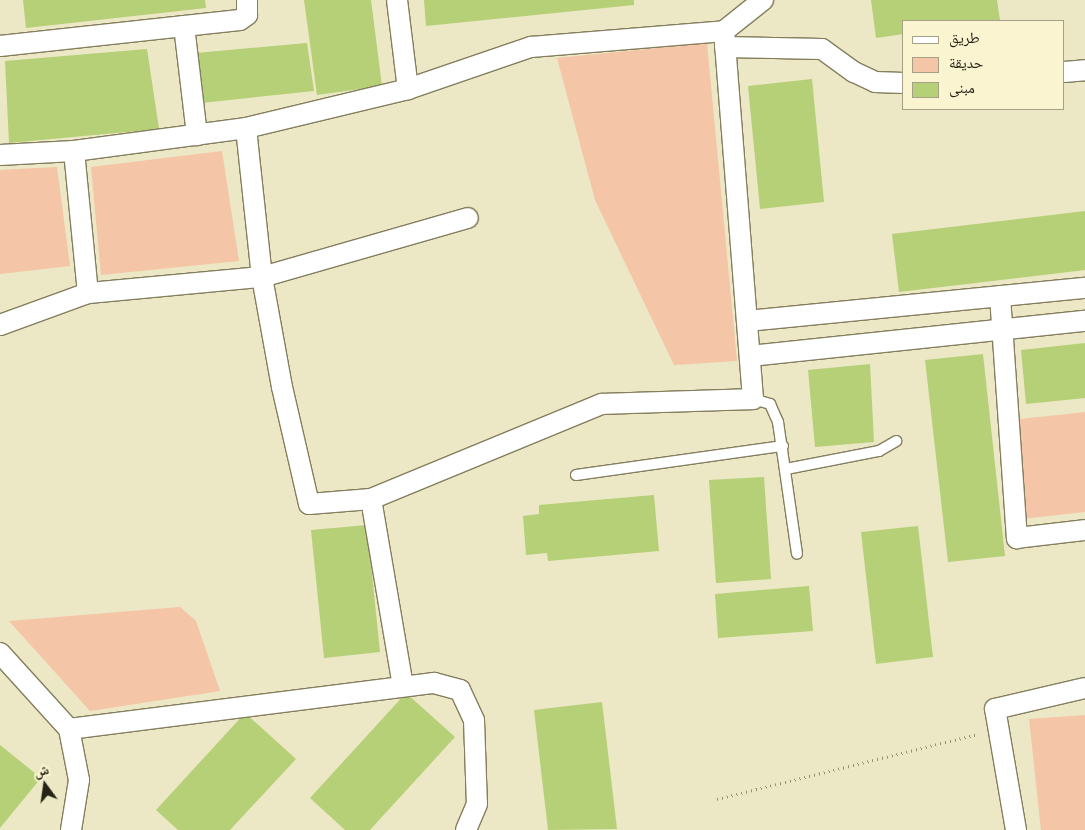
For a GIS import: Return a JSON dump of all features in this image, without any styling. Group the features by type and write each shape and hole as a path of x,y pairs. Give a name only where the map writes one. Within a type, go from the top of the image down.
{"street":[{"path":"0,46 240,20 247,15 247,0"},
{"path":"397,0 408,89"},
{"path":"246,128 262,278 282,387 310,504 371,498 602,404 753,399 724,39 763,0"},
{"path":"184,26 197,135"},
{"path":"0,155 74,151 246,128 408,89 531,46 724,39 822,49 854,72 875,82 902,83"},
{"path":"1065,72 1085,70"},
{"path":"74,151 88,293"},
{"path":"0,325 88,293 262,278 468,218"},
{"path":"747,321 1085,288"},
{"path":"1000,296 1017,538 1085,530"},
{"path":"750,356 1085,322"},
{"path":"371,498 402,686"},
{"path":"0,654 70,729 79,780 71,830"},
{"path":"70,729 434,683 460,690 474,720 477,804 466,830"},
{"path":"1016,830 995,710 1085,688"}],"lane":[{"path":"753,399 770,404 778,422 783,446 797,554"},
{"path":"786,468 880,451 896,441"},
{"path":"576,475 783,446"}],"path":[{"path":"717,799 998,729"}],"green space":[{"path":"707,43 737,361 674,365 595,200 557,58"},
{"path":"222,151 239,261 101,275 91,167"},
{"path":"57,167 70,266 0,274 0,170"},
{"path":"1085,412 1085,512 1021,519 1011,420"},
{"path":"180,607 196,621 220,691 90,711 9,621"},
{"path":"1085,715 1085,830 1041,830 1029,719"}],"building":[{"path":"23,0 205,0 206,8 26,28"},
{"path":"304,0 371,0 382,86 317,95"},
{"path":"424,0 634,0 634,5 426,26"},
{"path":"871,0 997,0 1000,20 902,20 902,34 876,38"},
{"path":"307,43 314,91 201,103 196,53"},
{"path":"147,49 159,129 9,143 5,61"},
{"path":"812,79 824,202 760,209 748,86"},
{"path":"1085,211 1085,270 899,292 892,234"},
{"path":"1085,343 1085,398 1026,404 1021,350"},
{"path":"983,354 1005,556 948,562 925,360"},
{"path":"870,364 874,442 815,447 808,370"},
{"path":"764,477 771,579 716,583 709,480"},
{"path":"654,495 659,551 548,561 547,553 526,555 523,516 539,514 539,505"},
{"path":"367,525 380,652 324,658 311,530"},
{"path":"918,526 933,657 876,664 861,532"},
{"path":"809,586 813,631 718,638 715,594"},
{"path":"406,693 455,737 370,830 345,830 310,798"},
{"path":"602,702 617,829 548,830 534,710"},
{"path":"245,713 296,759 230,830 178,830 156,810"},
{"path":"0,745 41,778 0,828"}]}
